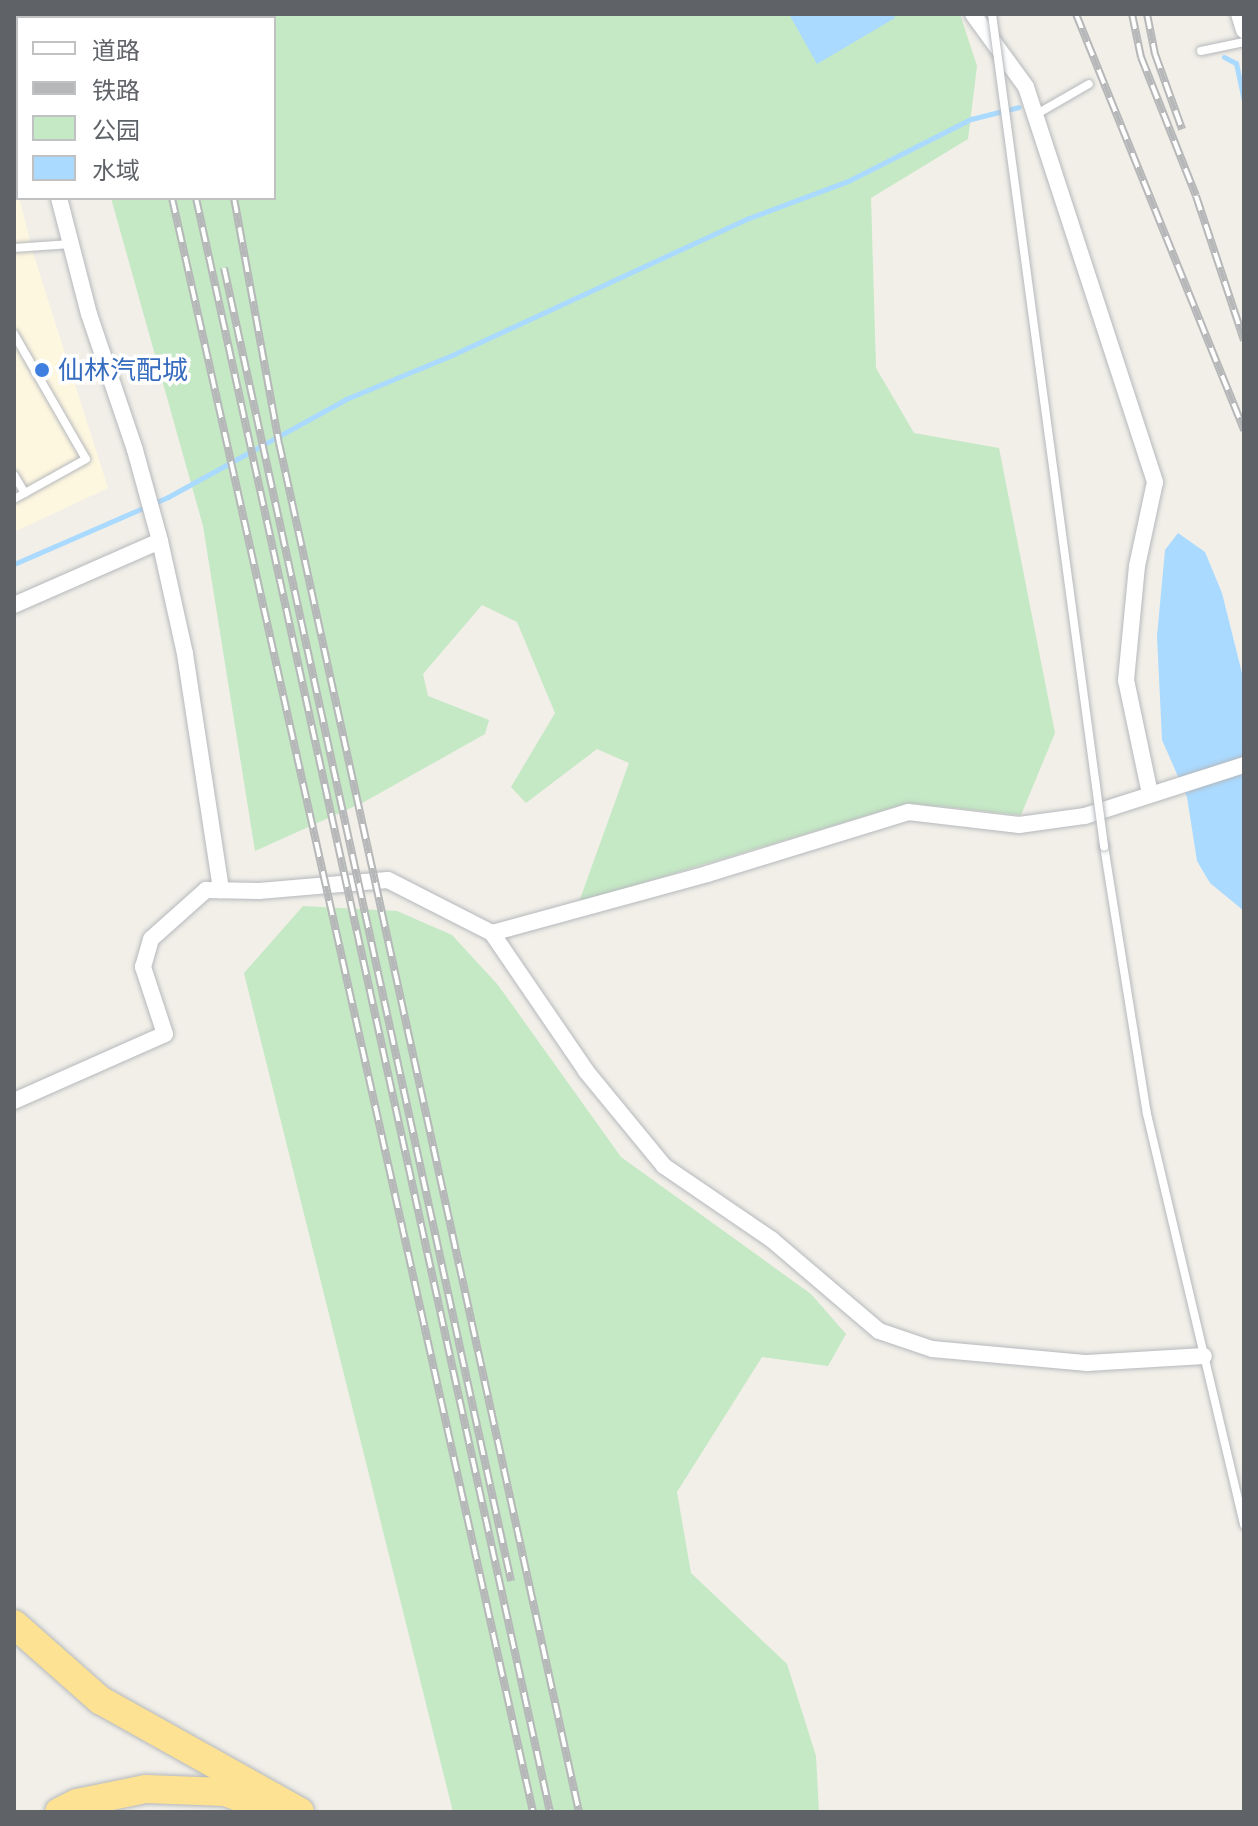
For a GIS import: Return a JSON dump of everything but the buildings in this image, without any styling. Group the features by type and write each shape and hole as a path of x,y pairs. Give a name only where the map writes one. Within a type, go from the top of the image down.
{"highway":[{"path":"14,1624 100,1700 300,1812"},
{"path":"59,1812 77,1803 146,1789 225,1792 280,1812"}],"street":[{"path":"973,14 1026,87 1155,482 1137,566 1126,680 1150,794"},
{"path":"1239,14 1244,30"},
{"path":"60,200 89,314 135,450 160,541 185,654 221,890"},
{"path":"14,605 160,541"},
{"path":"492,933 707,874 908,812 1019,825 1085,816 1244,765"},
{"path":"14,1101 165,1034 143,967 151,939 206,890 259,891 388,880 492,933 586,1071 664,1166 771,1239 879,1331 932,1349 1087,1363 1204,1356"}],"lane":[{"path":"992,14 1104,846 1147,1114 1244,1525"},
{"path":"1201,51 1244,42"},
{"path":"1035,115 1089,84"},
{"path":"14,248 71,244"},
{"path":"14,334 86,459 14,499"},
{"path":"14,475 25,493"}],"shaded area":[{"name":"仙林汽配城","path":"14,177 16,200 20,200 33,253 108,488 14,532"}],"green space":[{"path":"960,14 977,66 968,139 871,198 876,368 914,433 999,448 1055,733 1021,815 908,803 579,902 629,763 597,749 526,803 511,787 555,713 517,622 482,605 423,674 428,696 489,720 485,734 364,802 255,851 203,526 112,200 276,200 276,16 60,16"},
{"path":"303,906 397,911 452,935 498,985 621,1157 811,1294 846,1334 828,1366 762,1357 677,1492 691,1573 787,1664 816,1756 819,1812 453,1812 244,973"}],"water":[{"path":"789,14 893,14 895,18 817,64"},
{"path":"1178,533 1205,552 1222,593 1244,681 1244,911 1210,883 1197,861 1187,797 1162,740 1157,636 1165,550"}],"waterway":[{"path":"1224,57 1236,63 1244,102"},
{"path":"14,564 168,497 346,399 450,356 749,218 848,181 971,119 1019,107"}],"railway":[{"path":"1076,14 1244,430"},
{"path":"1132,14 1141,57 1196,196 1244,340"},
{"path":"1147,14 1155,54 1182,129"},
{"path":"172,200 533,1812"},
{"path":"196,200 550,1812"},
{"path":"234,200 279,443 579,1812"},
{"path":"224,268 511,1581"}],"place":[{"name":"仙林汽配城","path":"42,370"}]}
